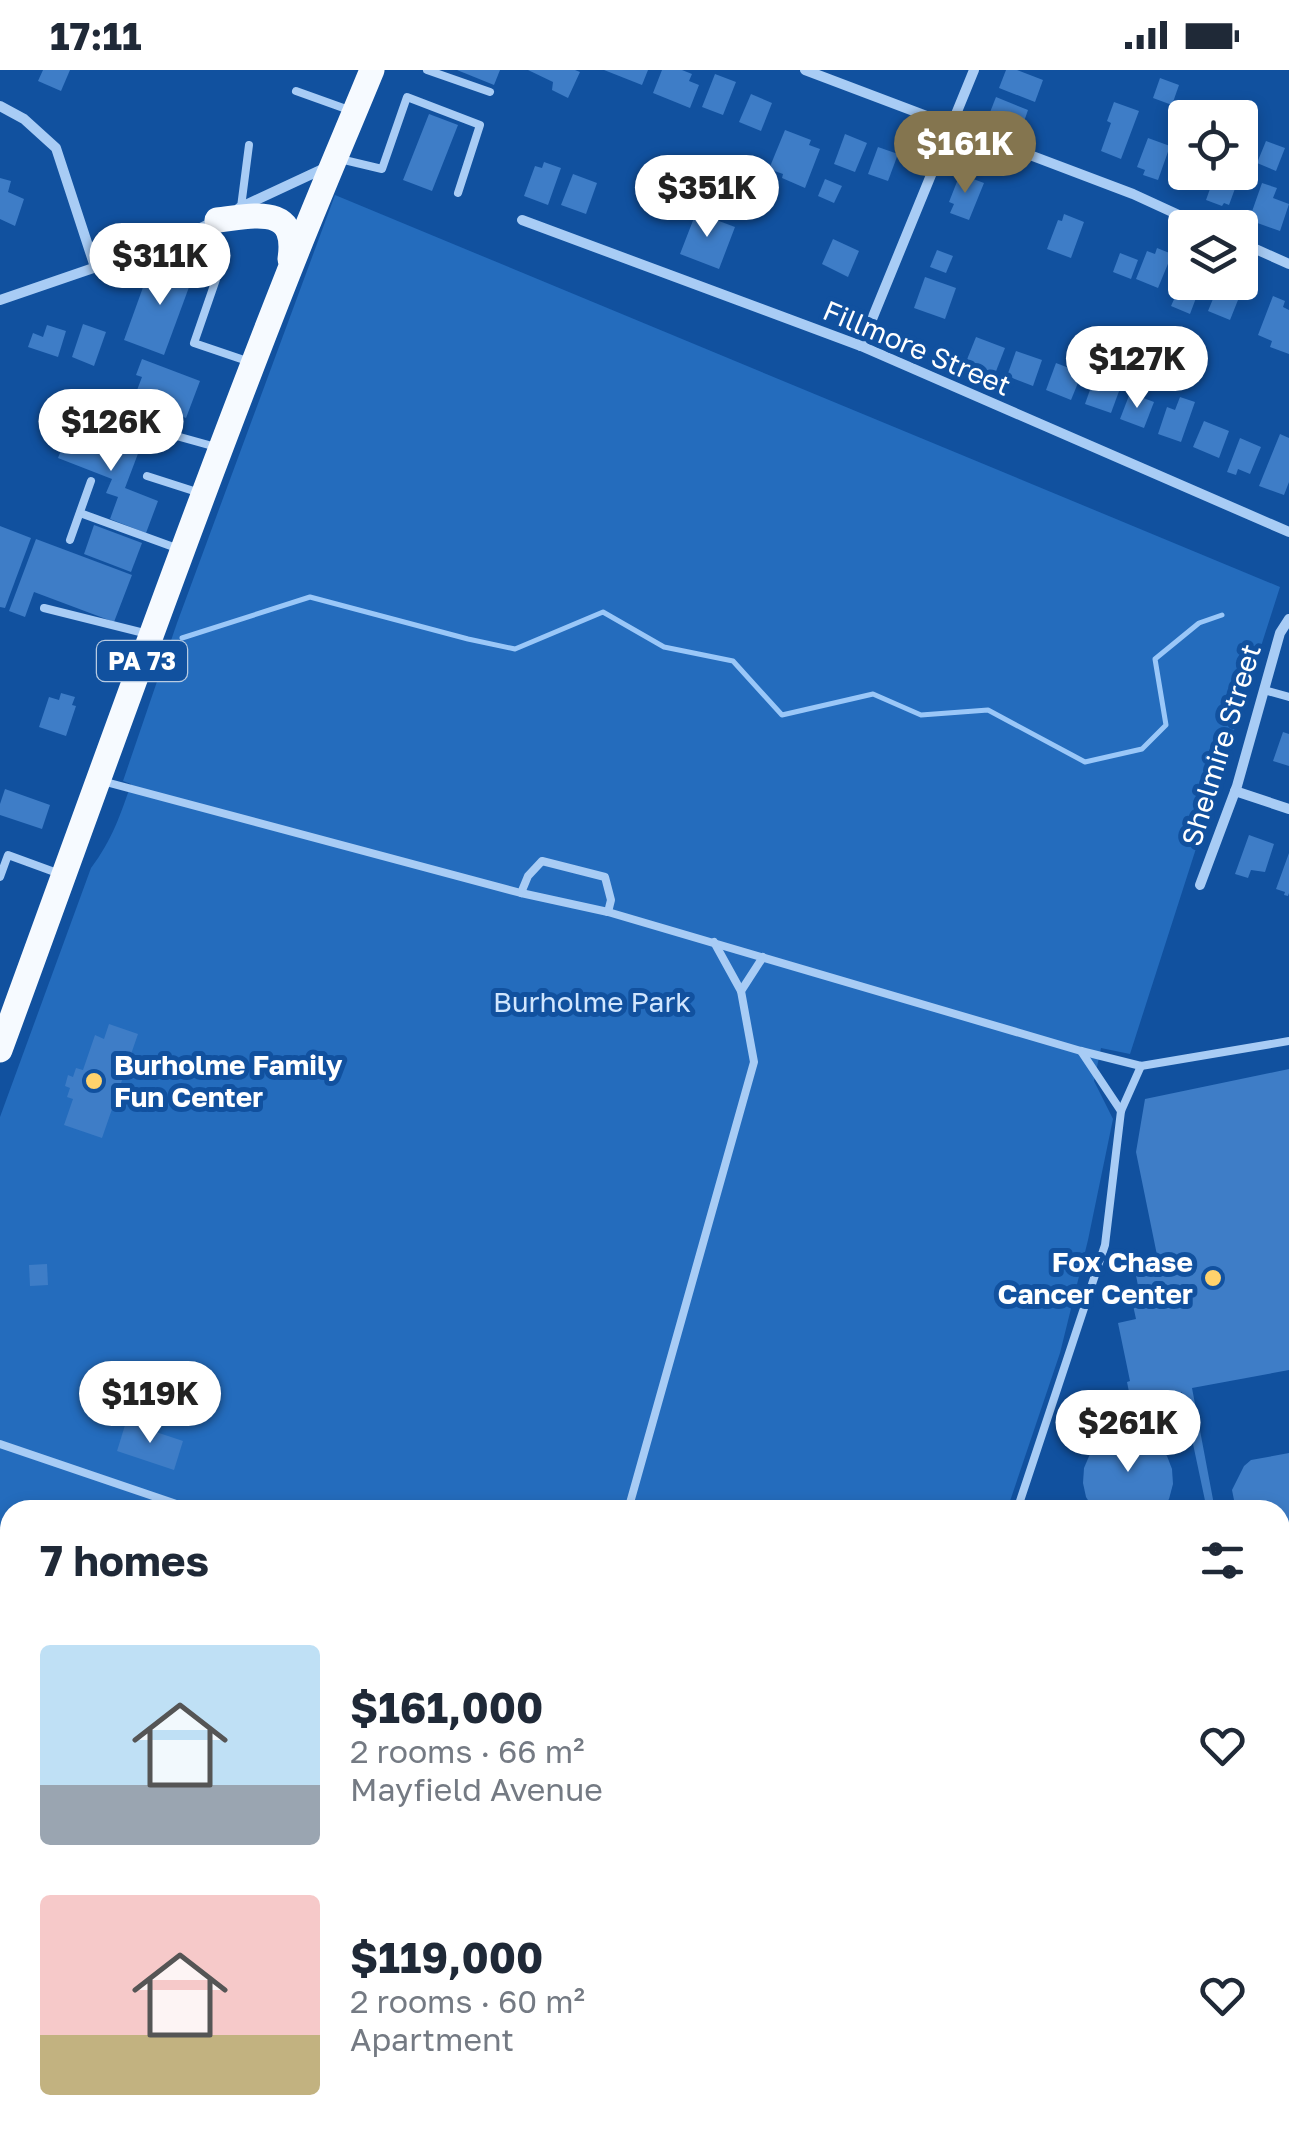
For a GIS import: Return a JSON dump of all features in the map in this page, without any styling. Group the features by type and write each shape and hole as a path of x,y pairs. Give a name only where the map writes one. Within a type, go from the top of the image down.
{"main road":[{"name":"PA 73","path":"0,1050 7,1010 64,876 220,448 372,70"},
{"path":"218,220 264,216 288,227 292,242 288,274"}],"street":[{"path":"805,70 1168,210"},
{"path":"861,346 974,70"},
{"path":"0,106 24,119 56,148 95,267"},
{"path":"0,300 178,239 334,161"},
{"name":"Fillmore Street","path":"522,220 861,346 1289,532"},
{"path":"1258,250 1289,264"},
{"name":"Shelmire Street","path":"1200,885 1235,790 1280,633 1289,620"},
{"path":"1235,790 1289,809"}],"lane":[{"path":"427,70 490,92"},
{"path":"296,92 354,112"},
{"path":"334,161 382,169 407,98 480,125 458,193"},
{"path":"241,208 249,145"},
{"path":"222,262 194,342 254,364"},
{"path":"162,432 220,448"},
{"path":"147,476 204,494"},
{"path":"70,540 91,482"},
{"path":"80,513 183,550"},
{"path":"44,608 152,635"},
{"path":"1264,690 1289,698"},
{"path":"97,779 521,893 608,912 1141,1066 1289,1041"},
{"path":"0,877 8,855 64,876"},
{"path":"521,893 528,876 542,861 605,877 611,900 608,912"},
{"path":"631,1500 754,1062 741,991 714,942"},
{"path":"741,991 763,957"},
{"path":"1082,1051 1121,1111"},
{"path":"1020,1500 1105,1245 1121,1111 1141,1066"},
{"path":"0,1444 165,1500"}],"green space":[{"name":"Burholme Park","path":"335,195 1280,587 1130,1054 1101,1048 1094,1081 1113,1119 1060,1353 1010,1500 0,1500 0,1117 91,868 123,807 131,784 123,781"}],"building":[{"path":"43,70 70,70 61,91 38,81"},
{"path":"457,70 500,70 494,85"},
{"path":"528,70 580,72 568,98 552,90 553,82"},
{"path":"604,70 648,70 642,85"},
{"path":"662,70 692,74 689,81 699,85 690,108 653,93"},
{"path":"1006,70 1043,80 1035,102 999,88"},
{"path":"715,74 736,82 723,115 702,107"},
{"path":"1160,78 1179,85 1174,100 1168,100 1168,104 1153,98"},
{"path":"751,94 772,103 761,131 739,122"},
{"path":"996,97 1028,110 1020,133 987,120"},
{"path":"1114,102 1139,111 1121,159 1101,151"},
{"path":"429,114 458,125 432,191 403,180"},
{"path":"785,130 811,140 809,145 820,149 805,188 769,169"},
{"path":"845,134 867,143 855,172 834,164"},
{"path":"1148,138 1168,145 1158,180 1143,175 1145,170 1137,167"},
{"path":"1266,141 1285,148 1276,171 1258,161"},
{"path":"878,147 898,154 888,181 868,174"},
{"path":"544,162 561,168 548,205 524,196 535,166 542,168"},
{"path":"573,174 597,183 586,214 561,205"},
{"path":"960,174 984,183 969,220 950,213 954,204 949,202"},
{"path":"0,178 11,181 8,192 24,199 15,226 0,219"},
{"path":"825,179 842,186 834,203 818,196"},
{"path":"1262,183 1277,188 1273,198 1289,204 1280,231 1258,223 1258,210 1253,210"},
{"path":"1210,190 1234,190 1229,205 1206,200"},
{"path":"699,205 706,208 703,215 735,227 719,269 680,254"},
{"path":"1064,214 1084,222 1071,258 1047,249"},
{"path":"833,239 859,251 848,277 822,264"},
{"path":"1157,248 1168,252 1168,264 1158,288 1136,279 1147,251 1155,254"},
{"path":"937,250 953,256 946,273 930,267"},
{"path":"1120,253 1138,260 1131,279 1113,272"},
{"path":"199,260 164,355 124,340 146,279"},
{"path":"925,277 956,288 945,319 914,308"},
{"path":"1273,296 1285,301 1283,307 1289,310 1289,354 1270,347 1272,341 1258,335"},
{"path":"1174,300 1195,300 1190,314 1171,306"},
{"path":"1213,300 1238,300 1230,320 1208,311"},
{"path":"83,324 106,332 94,366 72,357"},
{"path":"47,325 66,331 58,357 28,347 33,333 43,337"},
{"path":"976,337 1005,348 993,379 964,367"},
{"path":"1016,351 1042,360 1033,386 1007,376"},
{"path":"142,359 200,381 186,418 134,398 142,377 136,375"},
{"path":"1056,363 1082,373 1071,400 1046,390"},
{"path":"1096,373 1122,383 1111,413 1085,404"},
{"path":"1130,393 1154,402 1144,428 1120,419"},
{"path":"1180,397 1195,402 1181,442 1158,434 1167,407 1175,410"},
{"path":"1204,421 1229,431 1219,458 1193,447"},
{"path":"71,424 139,451 125,488 158,501 146,533 110,519 118,497 106,493 112,479 58,458"},
{"path":"1280,434 1289,438 1289,482 1284,495 1259,486"},
{"path":"1240,438 1261,447 1250,474 1238,469 1236,475 1227,472"},
{"path":"94,525 142,543 131,572 84,554"},
{"path":"0,526 31,538 5,608 0,607"},
{"path":"36,539 132,575 114,622 34,592 25,617 9,611"},
{"path":"61,693 75,697 66,736 39,727 49,697 59,700"},
{"path":"1283,732 1289,734 1289,766 1273,761"},
{"path":"5,789 50,805 42,829 0,815"},
{"path":"1249,835 1274,844 1265,872 1251,870 1248,878 1235,874"},
{"path":"1289,853 1289,893 1288,896 1276,889"},
{"name":"Burholme Family Fun Center","path":"109,1024 138,1034 102,1138 64,1125 73,1099 67,1097 70,1088 65,1086 68,1075 73,1077 76,1068 83,1070 95,1035 104,1039"},
{"name":"Fox Chase Cancer Center","path":"1289,1069 1289,1370 1192,1388 1213,1500 1205,1500 1182,1392 1131,1402 1127,1382 1130,1381 1118,1323 1136,1319 1131,1296 1139,1291 1134,1265 1158,1260 1136,1152 1145,1099"},
{"path":"47,1264 48,1285 30,1286 29,1265"},
{"path":"126,1422 183,1441 174,1470 117,1451"},
{"path":"1129,1434 1157,1444 1172,1469 1168,1500 1088,1500 1084,1468 1090,1454 1114,1436"},
{"path":"1289,1453 1289,1500 1234,1500 1232,1490 1251,1460"}],"waterway":[{"path":"182,638 310,597 515,649 603,612 664,647 733,661 782,715 873,694 921,715 988,710 1085,762 1142,749 1166,725 1155,659 1199,623 1222,615"}],"place":[{"name":"Burholme Family Fun Center","path":"94,1081"},
{"name":"Fox Chase Cancer Center","path":"1213,1278"}]}
